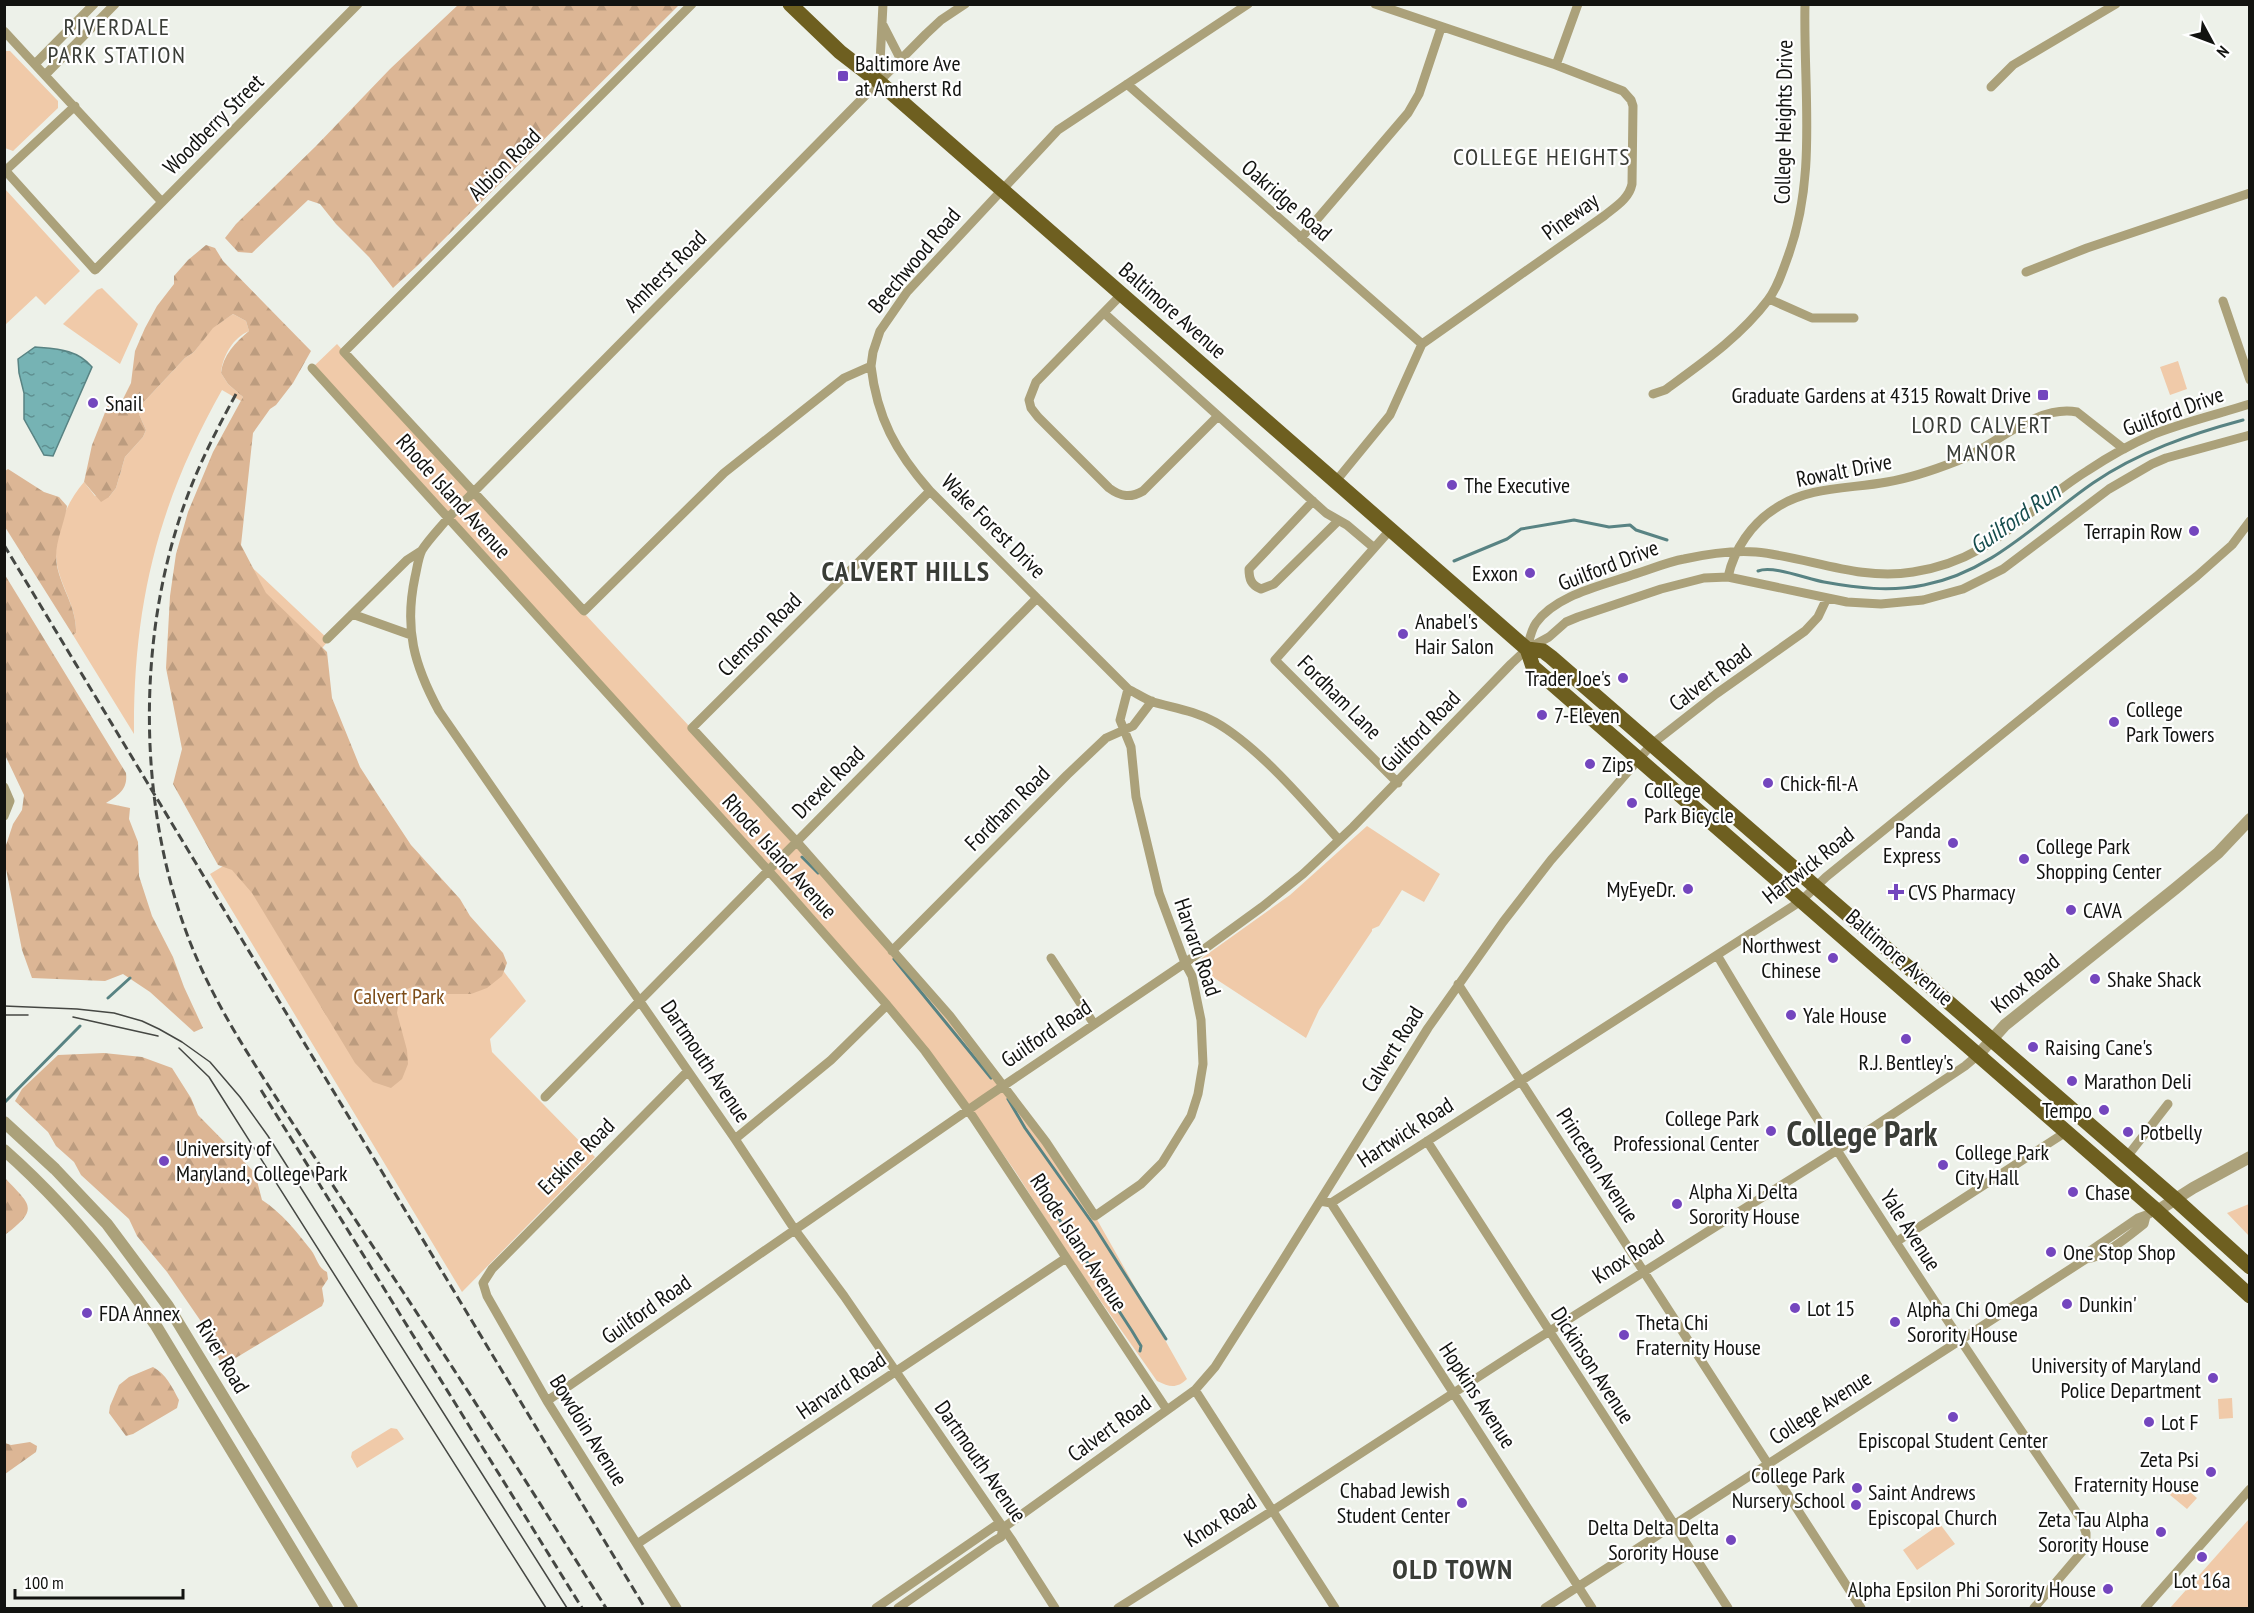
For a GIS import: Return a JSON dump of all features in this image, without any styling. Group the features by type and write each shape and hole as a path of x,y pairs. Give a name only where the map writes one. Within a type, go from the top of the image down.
{"main road":[{"name":"Baltimore Avenue","path":"790,4 840,52 881,80 1002,190 1527,648 1533,667 2066,1132 2151,1214 2250,1296"},
{"name":"Baltimore Avenue","path":"1527,648 1537,649 1547,654 2175,1199 2250,1267"}],"street":[{"path":"36,63 94,4"},
{"path":"46,74 115,4"},
{"name":"Albion Road","path":"344,352 692,4"},
{"path":"881,80 883,4"},
{"path":"881,80 941,20 965,4"},
{"name":"Beechwood Road","path":"871,366 880,332 907,292 1058,130 1248,4"},
{"name":"Pineway","path":"1375,4 1556,66 1623,92 1631,99 1633,106 1632,188 1621,202 1422,344"},
{"path":"1556,66 1578,4"},
{"name":"College Heights Drive","path":"1653,394 1665,390 1731,340 1769,299 1784,268 1800,219 1806,180 1805,4"},
{"path":"1990,87 2013,65 2116,4"},
{"name":"Woodberry Street","path":"5,170 95,270 354,6"},
{"path":"883,25 901,60"},
{"path":"1301,238 1408,113 1419,94 1441,28"},
{"path":"5,34 36,63 162,202"},
{"name":"Amherst Road","path":"448,518 881,80"},
{"name":"Oakridge Road","path":"1127,84 1422,344"},
{"path":"5,170 75,106"},
{"path":"2026,272 2087,248 2250,194"},
{"path":"1122,295 1036,382 1029,400 1038,417 1110,488 1116,493 1129,496 1143,491 1218,416"},
{"path":"1769,299 1812,318 1854,318"},
{"path":"2223,302 2250,380"},
{"path":"1104,313 1313,501 1338,521 1347,525 1373,548"},
{"path":"1336,482 1390,415 1422,344"},
{"name":"Rhode Island Avenue","path":"344,352 584,611 724,473 844,378 871,366"},
{"name":"Wake Forest Drive","path":"871,366 873,388 891,438 909,467 930,491 1128,689 1152,702"},
{"name":"Rhode Island Avenue","path":"312,368 768,870 887,1005 968,1110 1167,1410"},
{"name":"Guilford Drive","path":"1527,648 1537,621 1559,604 1581,593 1681,559 1737,552 1758,552 1866,574 1895,574 1932,568 1985,548 2012,530 2066,485 2124,449 2156,434 2250,404"},
{"name":"Rowalt Drive","path":"1728,577 1737,552 1756,525 1788,501 1818,492 1887,482 1926,472 1971,456 2034,418 2056,411 2076,412 2124,449"},
{"name":"Guilford Drive","path":"1527,648 1549,637 1566,622 1589,612 1704,578 1728,577 1847,602 1898,603 1923,600 1963,590 2003,569 2109,489 2152,464 2176,454 2250,435"},
{"name":"Clemson Road","path":"692,728 930,491"},
{"path":"1313,501 1249,569 1249,577 1255,586 1261,589 1274,584 1338,521"},
{"name":"Dartmouth Avenue","path":"448,518 421,551 409,608 411,635 417,664 439,711 640,1000 795,1230 896,1371 1055,1608"},
{"name":"Hartwick Road","path":"1330,1203 1801,901 1815,886 2197,576 2232,545 2250,521"},
{"name":"Fordham Lane","path":"1391,529 1275,660 1398,783"},
{"path":"327,639 406,560 421,551"},
{"name":"Drexel Road","path":"545,1097 1037,598"},
{"name":"Calvert Road","path":"898,1608 1001,1537 1003,1528 1195,1390 1215,1367 1428,1028 1551,860 1652,744 1716,694 1805,631 1818,617 1827,598"},
{"path":"352,614 411,635"},
{"name":"Guilford Road","path":"547,1401 1004,1085 1185,963 1266,904 1303,874 1398,783 1527,648"},
{"path":"1128,689 1120,720 1124,730 1133,726 1152,702 1195,713 1216,723 1234,735 1288,785 1339,840"},
{"name":"Rhode Island Avenue","path":"692,728 797,842 950,1016 1046,1142 1095,1216"},
{"name":"Fordham Road","path":"892,951 1067,775 1106,738 1124,730"},
{"name":"Harvard Road","path":"1095,1216 1141,1184 1162,1163 1191,1116 1201,1075 1203,1042 1192,976 1159,893 1148,850 1136,796 1131,747 1124,730"},
{"path":"4,787 10,801 4,816"},
{"name":"Knox Road","path":"1118,1608 1906,1106 1978,1055 2005,1025 2218,853 2250,819"},
{"name":"Yale Avenue","path":"1716,955 1835,1150 1959,1340 2081,1519 2086,1533 2083,1552 2034,1608"},
{"path":"1051,958 1094,1024"},
{"name":"Princeton Avenue","path":"1458,984 1861,1608"},
{"path":"735,1139 831,1060 887,1005"},
{"name":"Erskine Road","path":"492,1269 688,1071"},
{"path":"2126,1158 2168,1104"},
{"name":"River Road","path":"4,1122 55,1169 107,1224 168,1306 352,1608"},
{"path":"1896,1242 2066,1132"},
{"name":"Dickinson Avenue","path":"1427,1141 1728,1608"},
{"name":"River Road","path":"4,1150 69,1213 108,1257 131,1288 327,1608"},
{"path":"2151,1214 2248,1156"},
{"path":"1320,1201 1330,1203"},
{"name":"Hopkins Avenue","path":"1330,1203 1592,1608"},
{"name":"College Avenue","path":"1545,1608 2086,1258 2090,1251 2138,1218 2151,1214"},
{"name":"Harvard Road","path":"637,1544 1066,1258"},
{"name":"Bowdoin Avenue","path":"492,1269 483,1283 484,1290 547,1401 677,1608"},
{"path":"1195,1390 1335,1608"},
{"path":"2145,1608 2250,1489"},
{"name":"Calvert Road","path":"876,1608 995,1527 1003,1528"}],"green space":[{"path":"459,4 679,5 393,288 369,257 336,224 320,204 308,200 252,253 238,252 225,238 236,224 390,69"},
{"path":"5,51 10,51 58,101 58,108 13,151 5,148"},
{"path":"5,189 80,271 45,305 36,296 5,325"},
{"path":"206,245 215,248 223,261 311,351 293,383 253,433 241,545 266,593 327,652 332,698 360,767 411,845 460,899 470,916 503,953 507,963 502,976 487,988 471,994 448,994 412,987 403,991 397,1013 407,1050 408,1064 402,1079 391,1088 373,1082 355,1063 252,893 232,870 218,865 173,784 182,749 166,668 170,596 176,554 188,512 213,452 243,397 228,384 221,373 224,361 231,350 249,331 246,321 233,314 213,328 194,352 185,358 142,404 139,414 146,430 143,437 125,457 116,488 109,497 101,502 84,482 92,445 110,400 123,399 131,383 135,351 145,328 157,306 174,284 174,276"},
{"path":"102,288 138,324 120,364 63,324 97,290"},
{"path":"233,314 246,321 249,331 238,338 230,348 221,373 228,384 243,397 241,401 222,390 181,473 166,514 154,556 138,642 134,734 73,635 76,633 74,615 57,565 59,532 71,500 84,482 95,496 109,497 116,488 125,457 143,437 146,430 139,414 142,404 185,358 194,352 212,328"},
{"path":"337,344 796,841 950,1016 1095,1216 1187,1379 1173,1386 1157,1381 1069,1256 1015,1171 947,1075 312,368"},
{"path":"2178,361 2187,389 2170,395 2160,367"},
{"path":"8,469 44,492 59,497 67,506 56,558 59,575 76,624 76,633 73,635 5,527 5,471"},
{"name":"Calvert Park","path":"242,558 329,640 305,668 355,774 526,1001 490,1039 492,1052 595,1157 462,1292 210,874 286,828"},
{"path":"5,575 126,773 124,788 106,803 130,808 129,819 138,842 139,876 152,916 173,957 203,1028 194,1032 150,992 123,974 105,981 32,978 22,950 5,864 5,848 13,824 22,810 24,795 5,755"},
{"path":"1367,826 1440,874 1424,902 1402,890 1379,926 1372,929 1319,1010 1306,1038 1199,968 1202,958 1290,895"},
{"name":"University of Maryland, College Park","path":"104,1053 142,1057 172,1068 191,1098 198,1115 255,1173 262,1200 288,1223 327,1272 328,1279 322,1288 324,1301 322,1306 229,1362 223,1364 220,1361 200,1320 167,1272 137,1236 129,1219 81,1175 74,1162 56,1146 48,1132 15,1101 22,1089 58,1055"},
{"path":"5,1178 28,1206 24,1218 6,1234 4,1233"},
{"path":"2249,1204 2249,1236 2227,1213"},
{"path":"153,1367 162,1373 171,1386 179,1400 177,1408 126,1436 109,1413 110,1406 119,1385 129,1377"},
{"path":"2232,1398 2233,1418 2219,1419 2218,1399"},
{"path":"391,1428 397,1429 404,1439 357,1468 351,1457 352,1452"},
{"path":"30,1442 37,1446 36,1452 5,1474 5,1443 11,1445"},
{"path":"2180,1483 2197,1498 2187,1509 2170,1495"},
{"path":"2249,1519 2249,1608 2170,1608"},
{"path":"1940,1524 1955,1544 1917,1570 1903,1550"}],"water":[{"path":"35,347 73,353 92,367 53,456 44,455 24,419 24,393 18,359"}],"waterway":[{"name":"Guilford Run","path":"1758,571 1781,571 1824,582 1874,588 1911,587 1949,578 1993,557 2093,483 2128,462 2204,431 2243,420"},
{"name":"Guilford Run","path":"1454,561 1507,539 1521,529 1574,520 1609,527 1630,525 1636,530 1667,540"},
{"path":"802,857 818,873"},
{"path":"894,959 991,1078"},
{"path":"108,998 130,978"},
{"path":"5,1102 80,1026"},
{"path":"1008,1099 1025,1128 1093,1224 1166,1339"},
{"path":"1044,1196 1132,1331 1141,1346 1140,1351"}],"tram line":[{"path":"4,1006 114,1013 142,1021 159,1029 210,1062 240,1097 268,1136 567,1608"},
{"path":"4,1015 28,1015"},
{"path":"73,1017 158,1036"},
{"path":"179,1048 209,1077 546,1608"}],"railway":[{"path":"236,394 202,461 182,512 163,583 154,639 150,695 150,753 156,810 166,865 182,919 209,985 243,1045 606,1608"},
{"path":"4,545 645,1608"},
{"path":"261,1090 582,1608"}],"place":[{"name":"Baltimore Ave at Amherst Rd","path":"843,76"},
{"name":"Graduate Gardens at 4315 Rowalt Drive","path":"2043,395"},
{"name":"Snail","path":"93,403"},
{"name":"The Executive","path":"1452,485"},
{"name":"Terrapin Row","path":"2194,531"},
{"name":"Exxon","path":"1530,573"},
{"name":"Anabel's Hair Salon","path":"1403,634"},
{"name":"Trader Joe's","path":"1623,678"},
{"name":"7-Eleven","path":"1542,715"},
{"name":"College Park Towers","path":"2114,722"},
{"name":"Zips","path":"1590,764"},
{"name":"Chick-fil-A","path":"1768,783"},
{"name":"College Park Bicycle","path":"1632,803"},
{"name":"Panda Express","path":"1953,843"},
{"name":"College Park Shopping Center","path":"2024,859"},
{"name":"MyEyeDr.","path":"1688,889"},
{"name":"CVS Pharmacy","path":"1896,892"},
{"name":"CAVA","path":"2071,910"},
{"name":"Northwest Chinese","path":"1833,958"},
{"name":"Shake Shack","path":"2095,979"},
{"name":"Yale House","path":"1791,1015"},
{"name":"R.J. Bentley's","path":"1906,1039"},
{"name":"Raising Cane's","path":"2033,1047"},
{"name":"Marathon Deli","path":"2072,1081"},
{"name":"Tempo","path":"2104,1110"},
{"name":"College Park Professional Center","path":"1771,1131"},
{"name":"Potbelly","path":"2128,1132"},
{"name":"University of Maryland, College Park","path":"164,1161"},
{"name":"College Park City Hall","path":"1943,1165"},
{"name":"Chase","path":"2073,1192"},
{"name":"Alpha Xi Delta Sorority House","path":"1677,1204"},
{"name":"One Stop Shop","path":"2051,1252"},
{"name":"Dunkin'","path":"2067,1304"},
{"name":"Lot 15","path":"1795,1308"},
{"name":"FDA Annex","path":"87,1313"},
{"name":"Alpha Chi Omega Sorority House","path":"1895,1322"},
{"name":"Theta Chi Fraternity House","path":"1624,1335"},
{"name":"University of Maryland Police Department","path":"2213,1378"},
{"name":"Episcopal Student Center","path":"1953,1417"},
{"name":"Lot F","path":"2149,1422"},
{"name":"Zeta Psi Fraternity House","path":"2211,1472"},
{"name":"College Park Nursery School","path":"1857,1488"},
{"name":"Chabad Jewish Student Center","path":"1462,1503"},
{"name":"Saint Andrews Episcopal Church","path":"1856,1505"},
{"name":"Zeta Tau Alpha Sorority House","path":"2161,1532"},
{"name":"Delta Delta Delta Sorority House","path":"1731,1540"},
{"name":"Lot 16a","path":"2202,1557"},
{"name":"Alpha Epsilon Phi Sorority House","path":"2108,1589"}],"district":[{"name":"RIVERDALE PARK STATION","path":"117,41"},
{"name":"COLLEGE HEIGHTS","path":"1542,157"},
{"name":"LORD CALVERT MANOR","path":"1982,439"},
{"name":"CALVERT HILLS","path":"906,571"},
{"name":"College Park","path":"1862,1134"},
{"name":"OLD TOWN","path":"1453,1569"}]}
